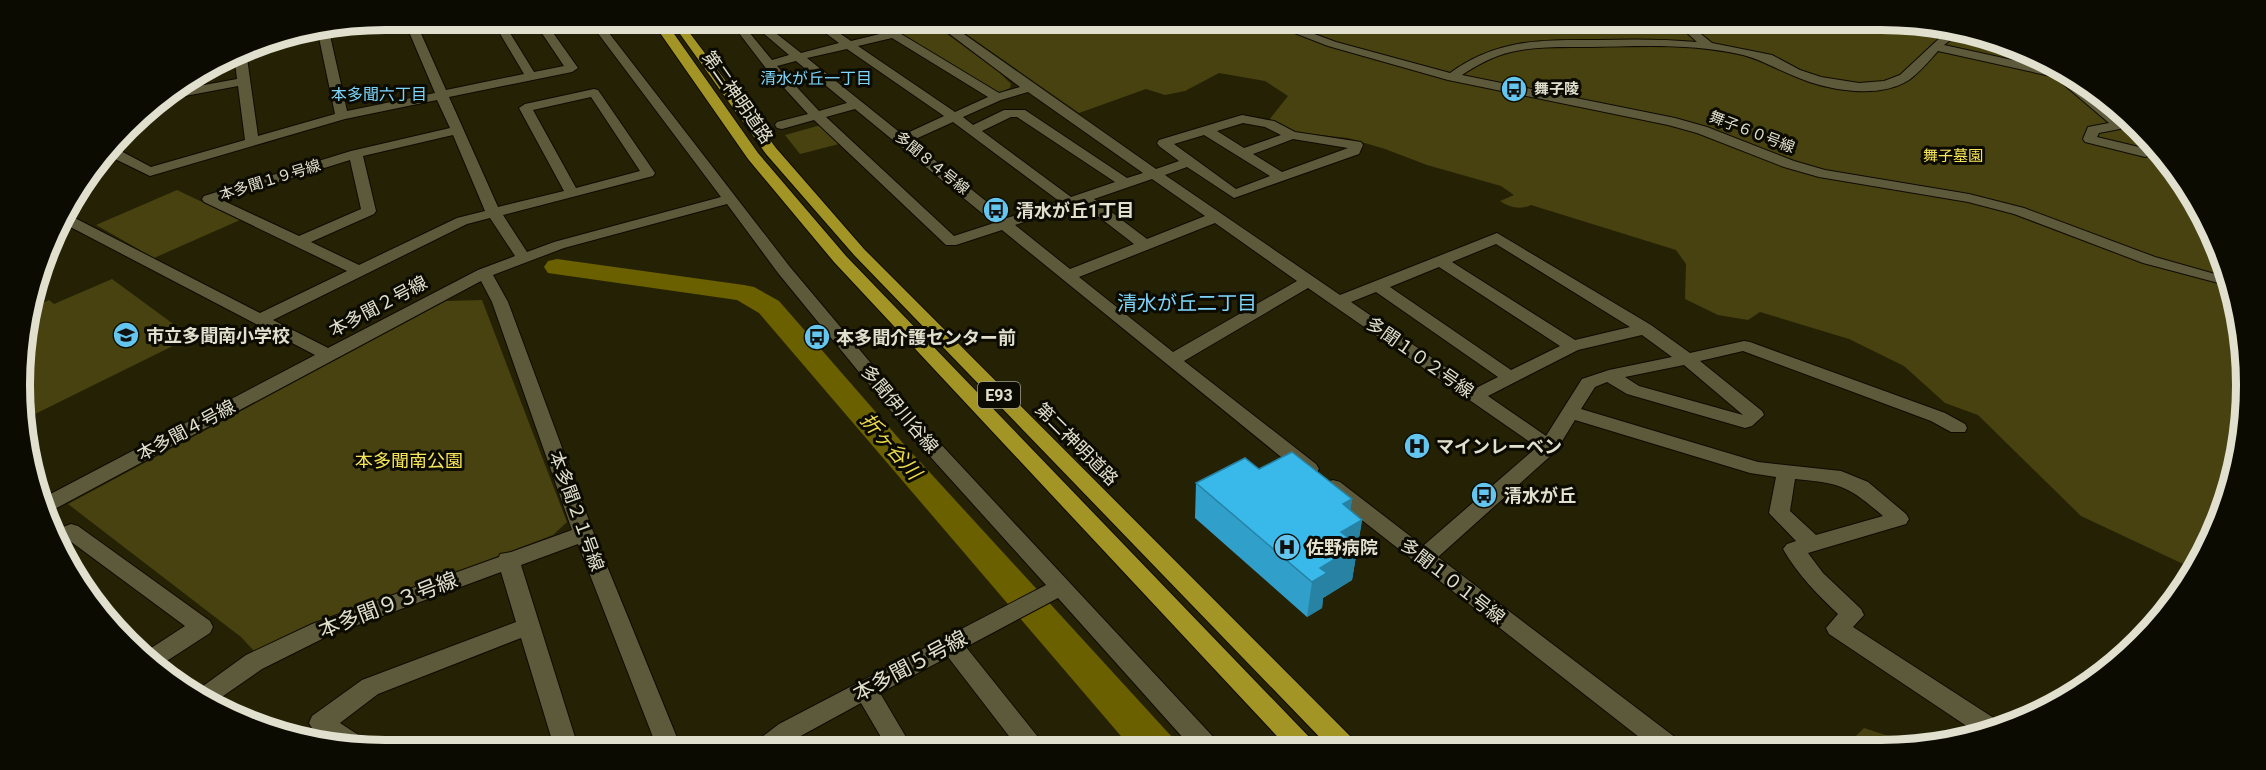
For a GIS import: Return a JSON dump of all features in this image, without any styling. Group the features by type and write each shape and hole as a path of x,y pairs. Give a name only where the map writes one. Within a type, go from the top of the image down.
{"highway":[{"name":"第二神明道路","path":"665,30 753,156 840,259 1296,740"},
{"name":"第二神明道路","path":"682,30 771,151 859,252 1339,740"}],"street":[{"path":"413,30 440,95 459,130 493,212 523,257"},
{"path":"503,30 531,76"},
{"path":"116,154 150,172 342,116 572,68 546,30"},
{"name":"多聞伊川谷線","path":"602,30 784,270 915,428 1201,740"},
{"path":"742,30 815,116 951,242 1189,162"},
{"name":"多聞８４号線","path":"766,30 1070,275"},
{"path":"828,30 1145,245"},
{"path":"886,30 997,97"},
{"path":"951,30 1029,88 1154,172"},
{"name":"舞子６０号線","path":"1306,30 1452,77 1670,121 1702,130 1789,165 1824,174 1989,204 2019,212 2149,260 2220,280"},
{"path":"1689,30 1710,47"},
{"path":"769,64 892,34"},
{"path":"325,35 342,116"},
{"path":"1452,77 1477,58 1535,44 1656,44 1710,47 1770,59 1818,81 1862,86 1895,82 1949,37"},
{"path":"1936,47 2045,71"},
{"path":"241,61 252,143"},
{"path":"185,92 244,81"},
{"path":"903,140 997,97 1029,88"},
{"path":"2078,90 2116,122 2115,126 2093,130 2090,139 2145,153 2148,151"},
{"path":"260,320 462,221 493,212 572,193 648,173 594,93 525,108 572,193"},
{"path":"782,125 858,104"},
{"path":"973,130 1010,113 1020,112 1124,182"},
{"path":"1242,119 1269,124 1292,135 1356,145 1354,151 1234,194 1164,143 1242,119"},
{"name":"本多聞１９号線","path":"359,271 208,199 356,154 459,130"},
{"path":"1206,130 1282,178"},
{"path":"1242,153 1292,135"},
{"path":"298,242 369,211 356,154"},
{"name":"多聞１０２号線","path":"1154,172 1549,447"},
{"name":"本多聞２号線","path":"70,221 328,355 483,273 523,257 730,199"},
{"path":"1070,275 1218,216"},
{"path":"1340,301 1497,238 1645,329 1687,359 1755,415 1745,422 1633,390 1609,375"},
{"path":"1440,261 1572,346"},
{"name":"本多聞２１号線","path":"483,273 500,302 584,534 666,740"},
{"name":"多聞１０１号線","path":"1070,275 1172,360 1423,558 1661,740"},
{"path":"1172,360 1310,280"},
{"path":"1378,286 1511,378"},
{"path":"1476,396 1572,346 1645,329"},
{"path":"1423,558 1549,447 1588,383 1609,375 1744,346 1938,417 1958,428"},
{"name":"本多聞４号線","path":"50,503 328,355"},
{"path":"1570,412 1757,468 1834,476 1861,487 1899,519 1803,546"},
{"path":"1787,471 1779,513 1803,546 1815,579 1853,615 1837,628 1984,724"},
{"path":"64,535 71,531 202,627 156,656"},
{"name":"本多聞９３号線","path":"209,693 255,662 320,630 508,559 584,534"},
{"path":"508,559 564,740"},
{"name":"本多聞５号線","path":"777,740 1060,587"},
{"path":"342,737 321,723 370,687 529,626"},
{"path":"952,646 1026,740"},
{"path":"866,690 896,740"}],"green space":[{"path":"892,30 942,30 999,72 1011,84 1010,88 997,94"},
{"name":"舞子墓園","path":"960,30 1881,30 1927,33 1995,49 2017,57 2058,78 2097,103 2115,118 2163,169 2199,228 2219,277 2192,270 2221,282 2229,316 2235,362 2233,431 2217,499 2209,521 2186,565 2081,516 1978,415 1945,403 1904,366 1849,339 1760,312 1748,320 1718,315 1685,299 1686,264 1676,250 1531,205 1512,207 1500,201 1514,195 1501,186 1427,165 1385,149 1348,138 1294,132 1269,120 1288,96 1265,81 1219,73 1185,91 1165,95 1146,89 1079,113"},
{"path":"821,125 839,144 800,154 785,135"},
{"path":"177,190 240,220 154,258 96,225"},
{"path":"112,279 191,337 35,414 31,411 30,385 33,339 40,304 49,300 54,304"},
{"name":"本多聞南公園","path":"482,300 567,522 553,535 298,633 258,655 241,637 68,504 446,301"},
{"path":"1864,728 1898,739 1881,740 1852,740"}],"building":[{"path":"1292,452 1352,499 1343,504 1362,520 1341,532 1358,545 1320,568 1327,573 1312,582 1196,483 1245,458 1259,469"}],"waterway":[{"name":"折ヶ谷川","path":"557,267 744,293 769,307 890,448 1149,740"}],"place":[{"name":"舞子陵","path":"1514,89"},
{"name":"清水が丘1丁目","path":"996,210"},
{"name":"市立多聞南小学校","path":"126,335"},
{"name":"本多聞介護センター前","path":"817,337"},
{"name":"マインレーベン","path":"1417,446"},
{"name":"清水が丘","path":"1484,495"},
{"name":"佐野病院","path":"1287,547"}],"district":[{"name":"清水が丘一丁目","path":"816,78"},
{"name":"本多聞六丁目","path":"379,94"},
{"name":"清水が丘二丁目","path":"1187,303"}]}
